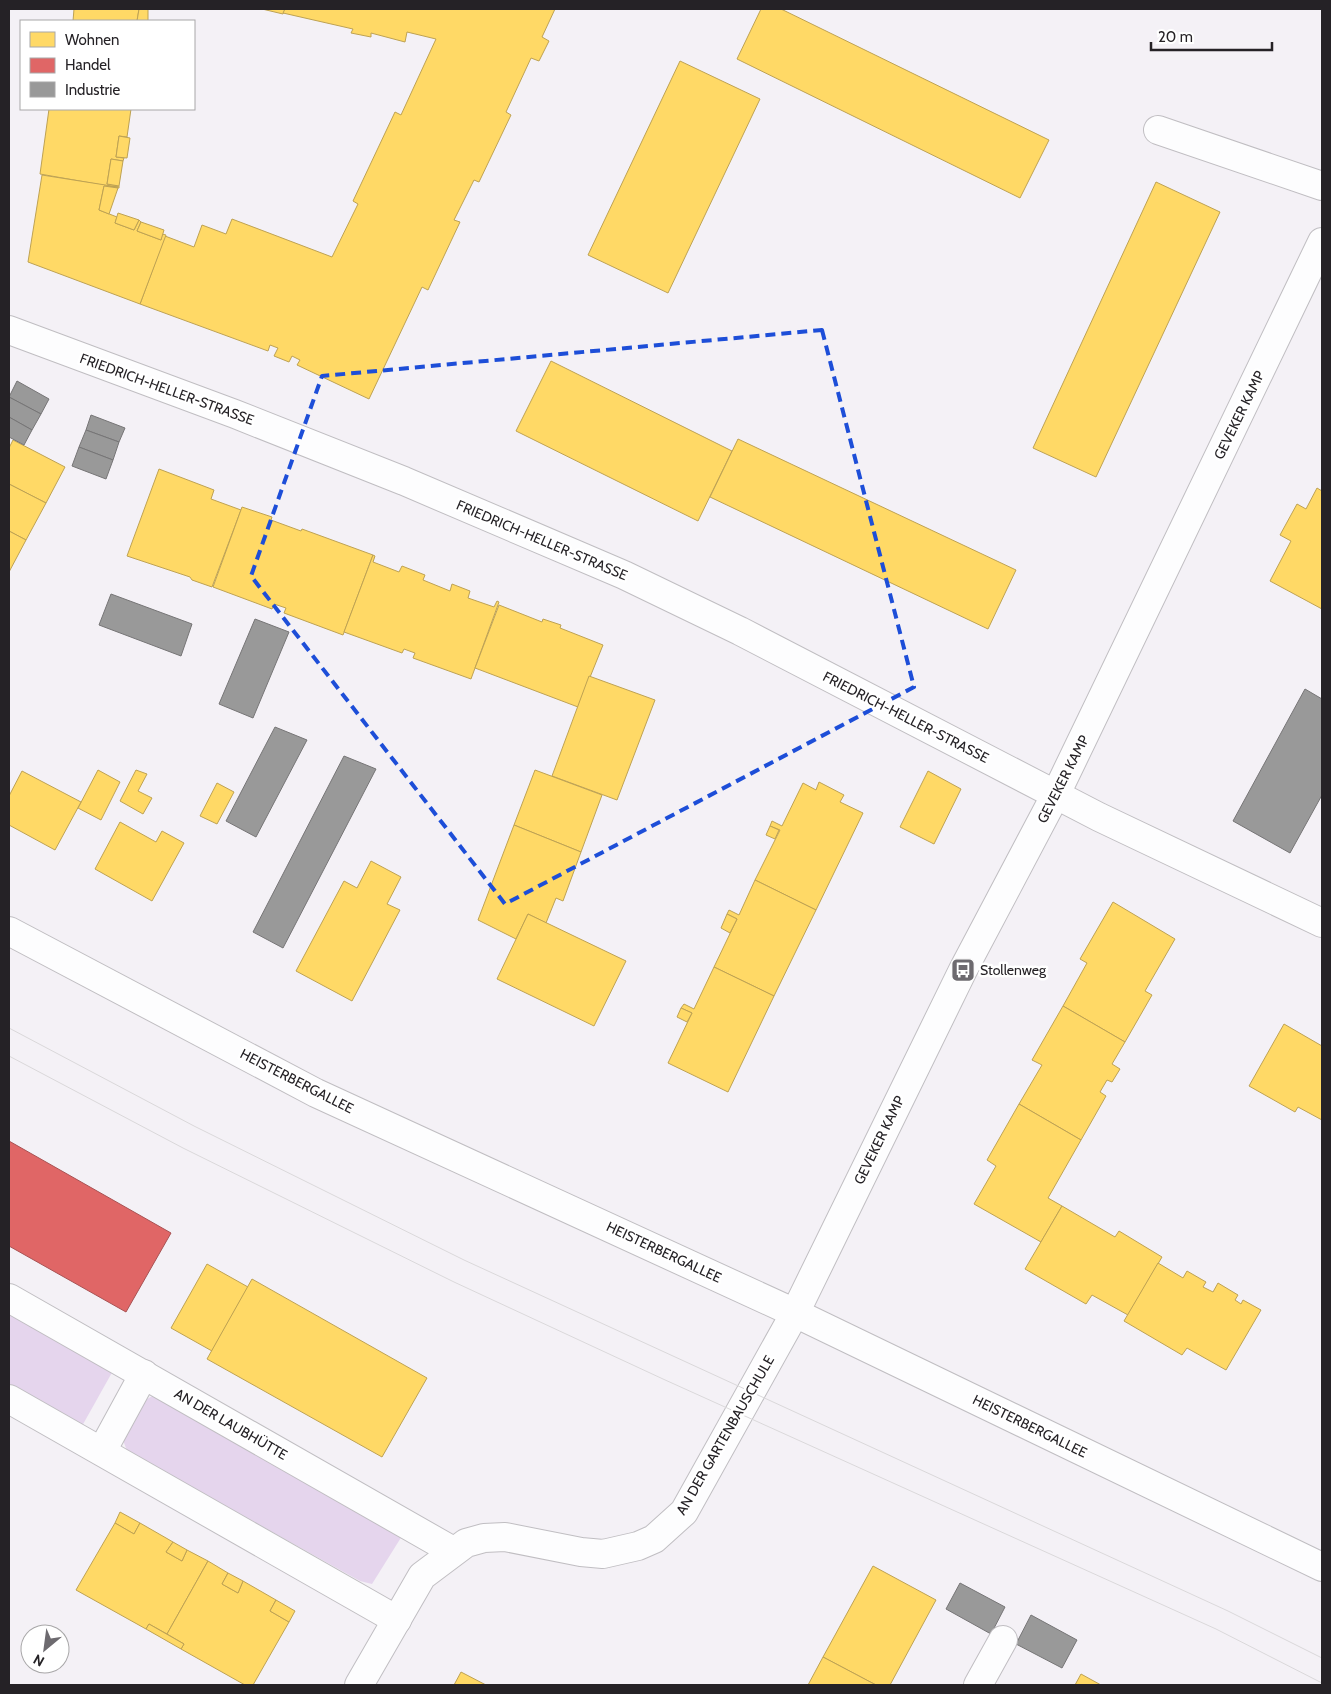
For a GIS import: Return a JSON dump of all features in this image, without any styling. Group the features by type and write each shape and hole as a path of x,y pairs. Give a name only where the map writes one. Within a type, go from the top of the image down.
{"street":[{"path":"1158,130 1322,186"},
{"name":"GEVEKER KAMP","path":"795,1313 962,970 1056,794 1322,242"},
{"name":"FRIEDRICH-HELLER-STRASSE","path":"9,330 271,428 404,481 624,575 748,635 1056,794"},
{"path":"1056,794 1099,817 1322,923"},
{"name":"HEISTERBERGALLEE","path":"9,931 316,1092 795,1313 1322,1567"},
{"name":"AN DER LAUBHÜTTE","path":"9,1298 453,1551"},
{"name":"AN DER GARTENBAUSCHULE","path":"359,1685 422,1576 466,1543 475,1540 505,1537 581,1552 603,1554 638,1546 654,1539 684,1512 795,1313"},
{"path":"102,1451 144,1374"},
{"path":"9,1399 397,1620"},
{"path":"978,1685 1003,1640"}],"highlighted area":[{"path":"822,330 914,687 505,904 251,576 322,376"}],"shaded area":[{"path":"9,1310 114,1369 82,1426 9,1384"},
{"path":"156,1395 402,1536 372,1584 360,1581 127,1451 123,1440 132,1420 145,1401"}],"building: Wohnen":[{"path":"74,9 139,9 137,20 73,20"},
{"path":"139,9 148,9 148,20 137,20"},
{"path":"262,9 285,9 283,14"},
{"path":"285,9 555,9 542,37 549,41 539,61 531,58 506,112 511,115 479,182 474,180 454,220 460,222 428,290 422,287 369,399 297,365 300,360 292,356 289,362 274,356 278,348 270,345 268,351 140,304 165,236 194,247 202,225 226,234 232,219 332,257 358,204 353,201 395,112 401,115 436,39 407,32 405,42 371,33 371,37 351,33 353,29 283,13"},
{"path":"761,9 781,9 1049,140 1020,198 737,59"},
{"path":"680,61 760,99 668,293 588,255"},
{"path":"49,110 131,110 127,137 119,136 116,157 124,158 123,161 111,159 107,184 119,186 119,188 40,174"},
{"path":"119,136 130,138 127,158 116,157"},
{"path":"111,159 123,161 119,186 107,184"},
{"path":"42,175 118,187 104,186 99,210 117,217 115,223 134,230 139,220 141,222 137,231 161,240 162,234 166,235 140,304 28,262"},
{"path":"1156,182 1220,212 1096,477 1033,448"},
{"path":"104,186 118,188 109,214 99,210"},
{"path":"118,213 139,220 134,230 115,223"},
{"path":"141,222 164,230 161,240 137,231"},
{"path":"551,361 732,451 698,521 516,431"},
{"path":"738,439 1016,570 988,629 710,497"},
{"path":"13,440 65,467 46,503 9,484 9,448"},
{"path":"159,469 214,490 211,499 241,510 212,587 192,580 190,577 127,556"},
{"path":"9,484 46,503 26,540 9,531"},
{"path":"1317,488 1322,491 1322,609 1270,581 1291,541 1280,535 1297,504 1306,509"},
{"path":"242,507 272,517 271,520 301,531 302,529 373,555 343,635 284,613 286,608 274,604 272,609 213,587"},
{"path":"9,531 26,540 9,572"},
{"path":"373,555 375,556 373,562 399,572 402,566 425,575 423,580 450,591 452,584 470,591 468,598 494,607 497,601 499,602 471,679 413,658 415,653 404,649 402,653 344,632"},
{"path":"499,605 542,622 543,619 561,625 560,628 603,645 578,707 475,668"},
{"path":"589,676 655,700 617,800 552,776"},
{"path":"98,770 120,782 101,820 78,808"},
{"path":"136,770 147,774 138,791 152,798 143,814 120,801"},
{"path":"535,770 602,795 581,852 514,825"},
{"path":"22,771 81,802 55,850 9,825 9,796"},
{"path":"928,771 961,789 934,844 900,827"},
{"path":"819,782 844,795 840,802 863,813 816,910 755,880 780,830 770,826 772,821 782,826 803,783 816,790"},
{"path":"217,783 234,792 217,824 200,816"},
{"path":"120,822 156,842 162,831 184,843 152,901 95,869"},
{"path":"514,825 581,852 563,901 556,898 546,923 528,914 516,939 478,920"},
{"path":"770,826 779,830 775,839 766,835"},
{"path":"371,861 401,877 387,904 400,910 352,1001 296,971 344,881 357,888"},
{"path":"755,880 816,910 774,996 714,967 737,919 727,914 729,910 739,915"},
{"path":"1113,902 1175,939 1145,991 1152,995 1125,1042 1063,1006 1087,963 1080,959"},
{"path":"528,914 626,961 594,1026 497,979"},
{"path":"727,914 737,919 730,933 721,928"},
{"path":"714,967 774,996 728,1092 668,1063 692,1013 681,1008 684,1004 694,1009"},
{"path":"1063,1006 1125,1042 1112,1064 1120,1069 1112,1082 1107,1080 1100,1092 1106,1096 1081,1140 1019,1104 1042,1065 1032,1060"},
{"path":"681,1008 692,1013 687,1022 677,1017"},
{"path":"1284,1024 1322,1046 1322,1120 1298,1107 1295,1112 1249,1086"},
{"path":"1019,1104 1081,1140 1048,1198 1062,1206 1041,1242 974,1204 996,1166 987,1160"},
{"path":"1062,1206 1115,1237 1119,1231 1162,1257 1128,1315 1092,1295 1086,1304 1025,1269"},
{"path":"1158,1263 1183,1278 1187,1271 1206,1282 1203,1287 1213,1292 1218,1283 1238,1295 1235,1300 1241,1304 1243,1300 1261,1310 1226,1370 1187,1348 1182,1355 1124,1321"},
{"path":"207,1264 248,1287 212,1351 171,1328"},
{"path":"252,1279 427,1378 382,1457 207,1359"},
{"path":"120,1512 140,1523 134,1534 115,1523"},
{"path":"115,1523 134,1534 140,1523 173,1542 166,1552 182,1561 187,1550 208,1561 167,1634 149,1624 146,1629 76,1590"},
{"path":"173,1542 187,1550 182,1561 166,1552"},
{"path":"208,1561 228,1573 222,1584 238,1593 243,1581 276,1600 270,1611 289,1622 253,1685 245,1685 181,1649 184,1644 167,1634"},
{"path":"873,1566 936,1600 890,1685 876,1685 823,1657"},
{"path":"228,1573 243,1581 238,1593 222,1584"},
{"path":"276,1600 295,1611 289,1622 270,1611"},
{"path":"149,1624 184,1644 181,1649 146,1629"},
{"path":"823,1657 876,1685 808,1685"},
{"path":"461,1672 486,1685 454,1685"},
{"path":"1081,1674 1101,1685 1075,1685"}],"building: Handel":[{"path":"9,1141 171,1233 126,1312 9,1246"}],"building: Industrie":[{"path":"17,381 49,399 41,414 9,397"},
{"path":"9,397 41,414 32,430 9,417"},
{"path":"91,415 125,428 119,442 86,430"},
{"path":"9,417 32,430 24,445 9,437"},
{"path":"86,430 119,442 113,460 79,447"},
{"path":"79,447 113,460 106,479 72,466"},
{"path":"111,594 192,624 181,656 99,625"},
{"path":"255,619 289,632 253,718 219,704"},
{"path":"1305,689 1322,699 1322,795 1290,853 1233,821"},
{"path":"275,727 307,740 256,837 226,821"},
{"path":"344,756 376,769 283,948 253,932"},
{"path":"960,1583 1005,1607 991,1634 946,1609"},
{"path":"1031,1615 1077,1640 1062,1668 1016,1644"}],"tram line":[{"path":"9,1028 194,1126 464,1260 1228,1611 1322,1658"},
{"path":"9,1056 183,1148 454,1282 663,1379 1216,1629 1322,1683"}],"place":[{"name":"Stollenweg","path":"963,970"}]}
